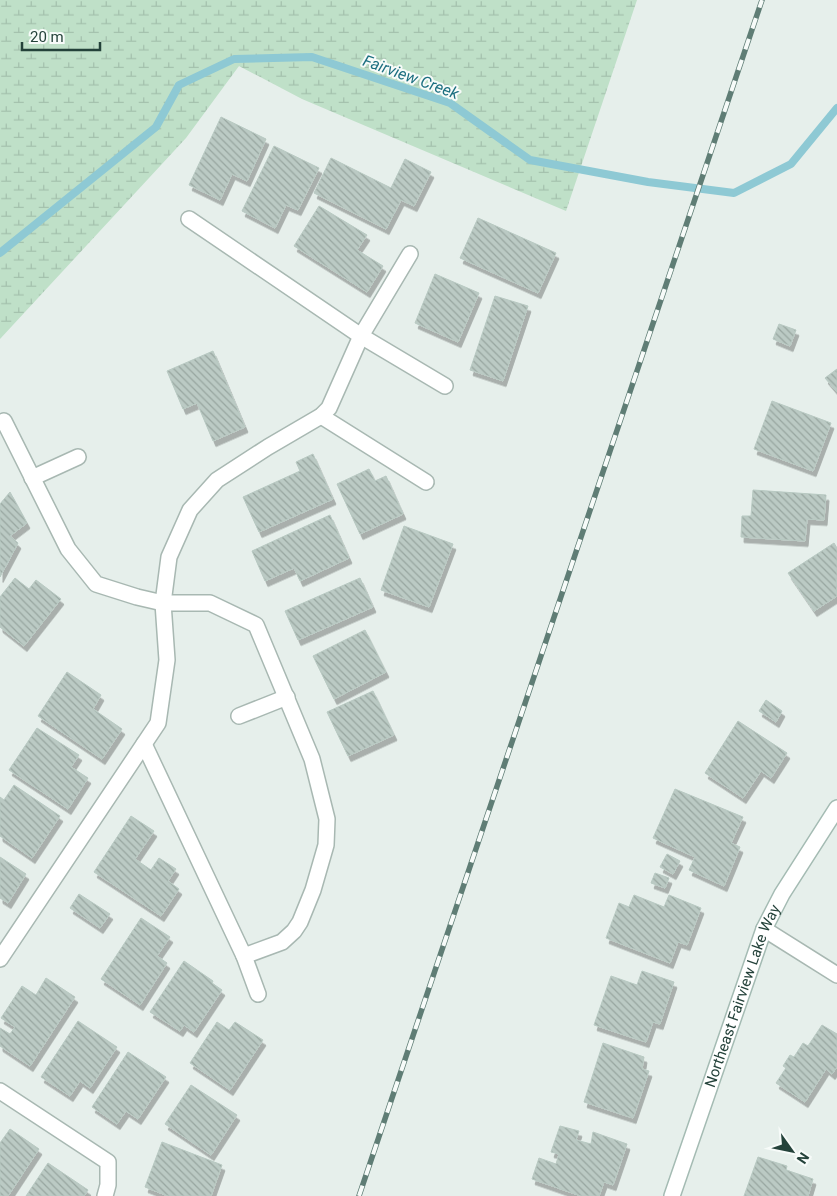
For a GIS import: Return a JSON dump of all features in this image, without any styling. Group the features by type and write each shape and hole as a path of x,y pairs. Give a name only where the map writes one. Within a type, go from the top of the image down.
{"street":[{"path":"188,220 361,336 446,386"},
{"path":"0,959 158,723 167,660 162,603 169,557 190,510 217,480 321,416 328,408 361,336 410,254"},
{"path":"321,416 426,482"},
{"path":"4,421 68,549 96,584 162,603 210,603 256,625 312,759 327,819 326,845 313,890 300,922 294,931 282,942 244,956"},
{"path":"32,478 78,457"},
{"path":"239,716 287,697"},
{"path":"144,744 244,956 258,994"},
{"name":"Northeast Fairview Lake Way","path":"672,1196 764,929 782,894 837,808"},
{"path":"764,929 837,975"},
{"path":"0,1090 108,1162 108,1185 105,1196"}],"green space":[{"path":"0,0 637,0 566,211 302,99 239,66 186,138 0,339"}],"building":[{"path":"221,117 266,139 247,181 232,174 220,200 189,185"},
{"path":"274,146 319,168 298,210 286,205 275,228 242,211"},
{"path":"331,158 391,188 405,159 431,172 414,206 401,200 386,229 314,193"},
{"path":"319,206 367,235 357,250 383,266 367,292 294,246"},
{"path":"478,218 556,253 538,293 460,258"},
{"path":"435,274 479,293 458,342 415,323"},
{"path":"495,296 528,306 503,381 470,370"},
{"path":"779,324 796,330 790,346 773,339"},
{"path":"213,351 245,427 213,441 197,403 183,409 167,371"},
{"path":"837,369 837,392 825,378"},
{"path":"772,401 831,423 813,471 754,449"},
{"path":"313,454 333,499 259,532 243,497 300,471 296,462"},
{"path":"369,469 375,481 386,476 403,514 360,534 337,484"},
{"path":"753,490 826,495 824,520 807,519 805,541 741,537 742,516 751,516"},
{"path":"10,492 27,523 10,536 18,543 0,577 0,504"},
{"path":"330,515 349,558 300,581 294,568 265,581 252,551"},
{"path":"404,526 453,544 429,607 381,590"},
{"path":"834,543 837,548 837,596 814,611 788,573"},
{"path":"15,578 29,589 36,580 61,599 24,646 0,627 0,597"},
{"path":"360,578 373,607 298,640 285,611"},
{"path":"365,630 386,672 334,699 313,656"},
{"path":"67,672 101,695 93,709 122,729 102,759 38,716"},
{"path":"373,691 394,735 348,756 327,712"},
{"path":"766,700 782,711 776,722 759,711"},
{"path":"738,721 787,753 771,778 761,771 743,798 705,773"},
{"path":"37,728 79,755 71,767 88,778 68,809 9,770"},
{"path":"14,785 60,816 32,858 0,836 0,797 4,800"},
{"path":"675,789 743,817 731,843 740,847 724,886 689,870 695,857 653,838"},
{"path":"131,816 154,831 135,859 151,870 159,858 176,869 168,881 179,889 161,916 94,872"},
{"path":"667,854 680,861 673,874 660,867"},
{"path":"0,857 26,874 8,903 0,898"},
{"path":"655,873 669,878 665,888 651,883"},
{"path":"79,894 110,914 100,928 70,908"},
{"path":"634,895 664,907 669,895 701,908 687,945 678,942 670,963 606,938 619,903 629,907"},
{"path":"141,918 170,937 157,956 167,963 140,1005 101,979"},
{"path":"184,961 213,981 212,983 222,990 194,1032 184,1025 180,1031 150,1012"},
{"path":"642,971 674,982 660,1024 653,1022 646,1042 594,1025 611,976 637,985"},
{"path":"46,978 75,997 30,1066 0,1046 0,1028 10,1034 15,1027 1,1018 22,986 36,995"},
{"path":"78,1021 117,1047 90,1088 80,1081 70,1096 41,1077"},
{"path":"217,1022 229,1030 235,1022 263,1040 230,1090 190,1063"},
{"path":"822,1025 837,1034 837,1067 832,1074 826,1069 805,1102 776,1083 786,1068 783,1066 790,1055 794,1057 803,1043 808,1046"},
{"path":"603,1043 644,1057 642,1069 649,1071 633,1118 584,1102"},
{"path":"128,1052 166,1077 138,1119 126,1111 117,1124 92,1107"},
{"path":"191,1085 237,1115 211,1155 165,1124"},
{"path":"560,1126 579,1131 576,1140 591,1144 593,1132 627,1144 613,1185 604,1182 599,1196 581,1196 532,1179 539,1158 556,1164 559,1154 551,1152"},
{"path":"10,1129 39,1149 8,1196 0,1196 0,1143"},
{"path":"162,1142 222,1165 211,1196 168,1196 145,1187"},
{"path":"758,1157 787,1166 786,1170 813,1179 808,1196 744,1196"},
{"path":"48,1163 88,1190 84,1196 26,1196"}],"waterway":[{"name":"Fairview Creek","path":"0,253 156,127 179,85 234,59 312,57 450,103 530,160 648,182 734,193 791,164 837,108"}],"railway":[{"path":"359,1196 762,0"}]}
